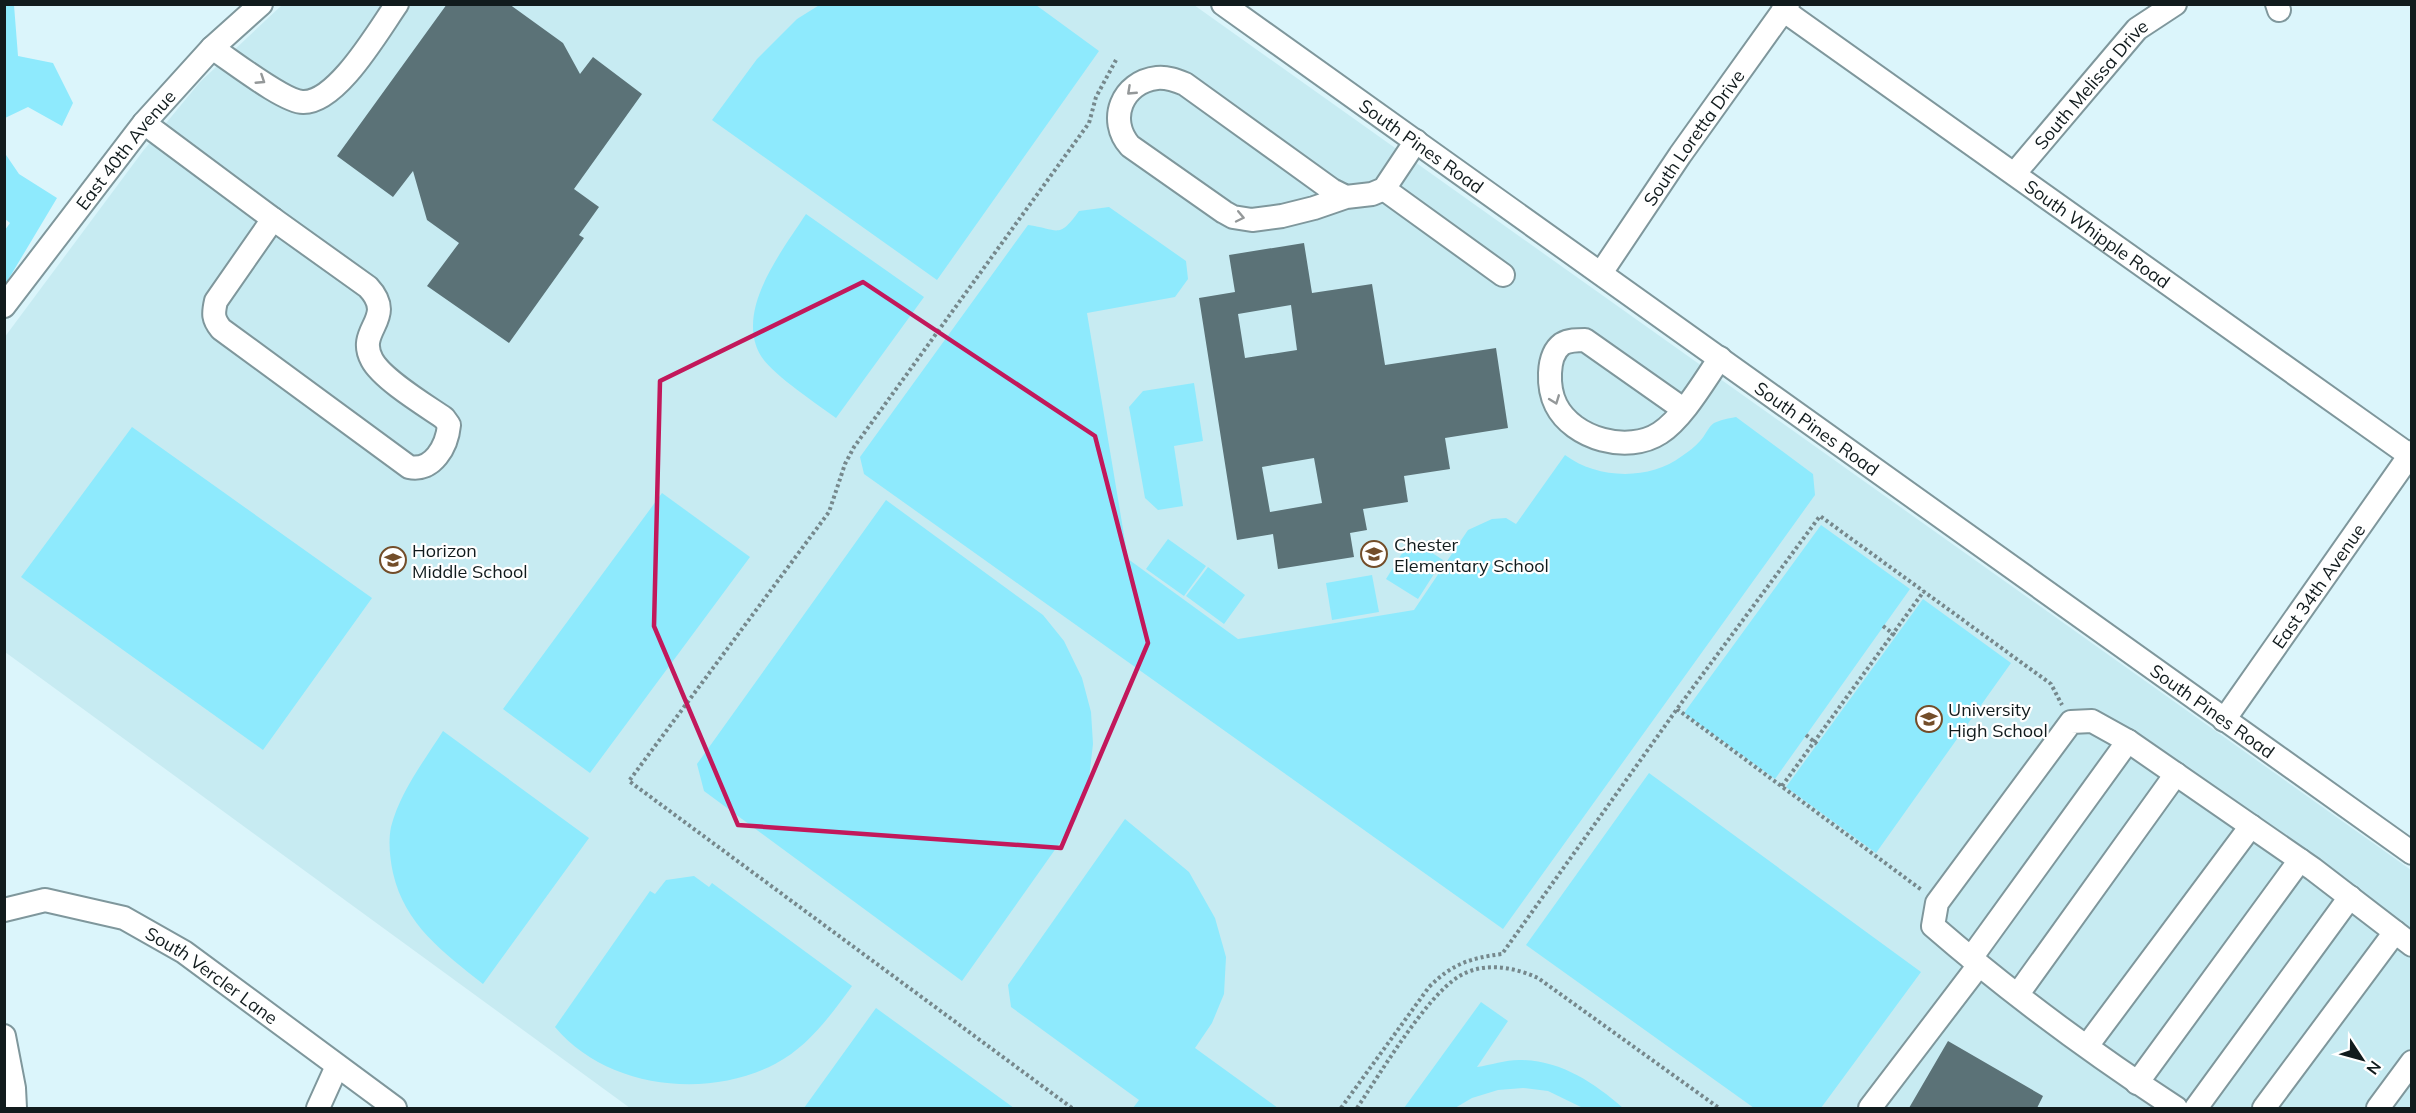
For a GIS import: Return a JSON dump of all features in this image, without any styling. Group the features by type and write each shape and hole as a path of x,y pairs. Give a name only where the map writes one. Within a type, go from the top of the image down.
{"street":[{"name":"East 40th Avenue","path":"4,306 144,123 212,48 261,4"},
{"path":"212,48 286,97 303,102 320,99 339,85 397,4"},
{"name":"South Pines Road","path":"1223,4 2412,853"},
{"name":"South Melissa Drive","path":"2015,173 2137,29 2175,4"},
{"name":"South Whipple Road","path":"1785,7 2411,455"},
{"name":"South Loretta Drive","path":"1601,273 1680,155 1785,7"},
{"path":"1346,197 1332,190 1185,84 1171,79 1158,78 1132,89 1120,104 1121,132 1130,146 1192,191 1233,217 1252,220 1282,216 1346,197 1372,194 1384,189 1416,141"},
{"path":"144,123 368,287 377,297 380,303 379,311 370,332 368,348 372,361 393,382 444,418 449,425 444,446 427,465 417,469 409,466 221,329 214,321 214,307 273,219"},
{"path":"1384,189 1503,275"},
{"path":"1683,409 1584,340 1571,340 1555,353 1551,367 1552,394 1556,406 1565,418 1592,436 1628,444 1648,440 1661,432 1683,409 1720,358"},
{"name":"East 34th Avenue","path":"2224,720 2411,455"},
{"path":"2176,1108 2087,1046 1975,962 1933,926 1937,903 2071,722 2092,721 2128,741 2300,860 2403,938 2264,1108"},
{"path":"1870,1108 1975,962 2128,741"},
{"path":"2018,994 2176,774"},
{"path":"2087,1046 2251,826"},
{"path":"2137,1083 2300,860"},
{"path":"2196,1108 2350,897"},
{"name":"South Vercler Lane","path":"4,910 45,900 124,918 184,952 395,1108"},
{"path":"4,1036 14,1088 15,1108"},
{"path":"2378,1108 2412,1062"},
{"path":"318,1108 337,1066"}],"path":[{"path":"1072,1108 629,781 829,512 845,464 854,447 1089,123 1096,97 1116,60"},
{"path":"1341,1108 1429,987 1441,975 1473,958 1502,954 1820,516 2051,684 2071,722"},
{"path":"1782,786 1895,635 1924,591"},
{"path":"1883,626 1895,635"},
{"path":"1677,710 1908,878 1937,903"},
{"path":"1806,735 1816,743"},
{"path":"1357,1108 1424,1012 1444,989 1459,976 1480,969 1503,967 1521,970 1538,978 1719,1108"}],"highlighted area":[{"path":"863,282 1095,436 1148,643 1061,848 738,825 654,626 660,381"}],"shaded area":[{"path":"821,4 1036,5 1099,51 937,280 712,120 757,59 797,19"},
{"path":"4,5 14,5 18,56 53,63 73,103 62,126 28,107 5,118"},
{"path":"282,5 1194,5 2411,870 2411,1108 630,1108 5,652 4,338 143,151 200,82"},
{"path":"4,152 19,174 57,198 5,285 5,230 10,223 5,219"},
{"path":"1109,207 1186,261 1188,279 1175,297 1087,313 1128,559 1238,639 1414,610 1468,530 1492,519 1506,518 1516,524 1565,455 1592,469 1607,472 1623,474 1654,470 1669,464 1691,449 1714,423 1736,417 1813,474 1815,495 1503,929 864,474 860,457 1028,225 1052,230 1062,229 1079,211"},
{"path":"806,214 924,297 836,418 775,372 761,356 754,338 753,320 764,282"},
{"path":"1194,383 1203,441 1174,446 1183,506 1158,510 1145,498 1129,407 1143,391"},
{"path":"132,427 372,598 263,750 21,577"},
{"path":"662,493 750,557 590,773 503,709"},
{"path":"886,500 1043,615 1064,641 1082,678 1091,712 1093,744 1089,778 1076,820 962,981 704,791 697,764"},
{"path":"1821,525 1910,589 1775,779 1684,713"},
{"path":"1168,539 1206,566 1184,596 1146,569"},
{"path":"1411,539 1443,560 1418,599 1386,579"},
{"path":"1208,567 1245,595 1224,624 1186,596"},
{"path":"1372,575 1379,612 1332,620 1326,583"},
{"path":"1923,599 2011,663 1876,853 1786,787"},
{"path":"443,731 589,838 483,984 440,949 416,923 399,891 391,862 390,833 400,801"},
{"path":"1649,773 1921,972 1821,1108 1754,1108 1526,945"},
{"path":"1125,819 1189,872 1215,918 1226,957 1224,994 1212,1023 1195,1048 1278,1108 1133,1108 1139,1100 1011,1007 1008,985"},
{"path":"694,876 709,887 712,883 852,986 809,1039 787,1057 748,1075 719,1082 689,1084 658,1082 629,1075 601,1064 576,1048 555,1027 650,891 655,894 666,880"},
{"path":"1481,1002 1508,1021 1477,1067 1514,1060 1548,1064 1588,1081 1623,1108 1583,1108 1548,1091 1523,1088 1498,1090 1472,1098 1455,1108 1404,1108"},
{"path":"876,1008 1014,1108 804,1108"}],"building":[{"path":"447,4 509,4 563,43 580,74 593,57 642,94 574,189 599,207 579,235 584,238 509,343 427,286 459,243 427,220 413,171 393,197 337,156"},
{"path":"1304,243 1312,293 1372,284 1385,365 1496,348 1508,428 1445,438 1450,469 1404,476 1408,502 1363,509 1367,530 1350,533 1354,557 1278,569 1273,534 1237,540 1199,298 1235,292 1229,255","holes":["1291,305 1297,350 1245,358 1238,314","1314,458 1322,503 1270,512 1262,467"]},
{"path":"1948,1041 2043,1096 2037,1108 1909,1108"}],"place":[{"name":"Chester Elementary School","path":"1374,554"},
{"name":"Horizon Middle School","path":"393,560"},
{"name":"University High School","path":"1929,719"}]}
